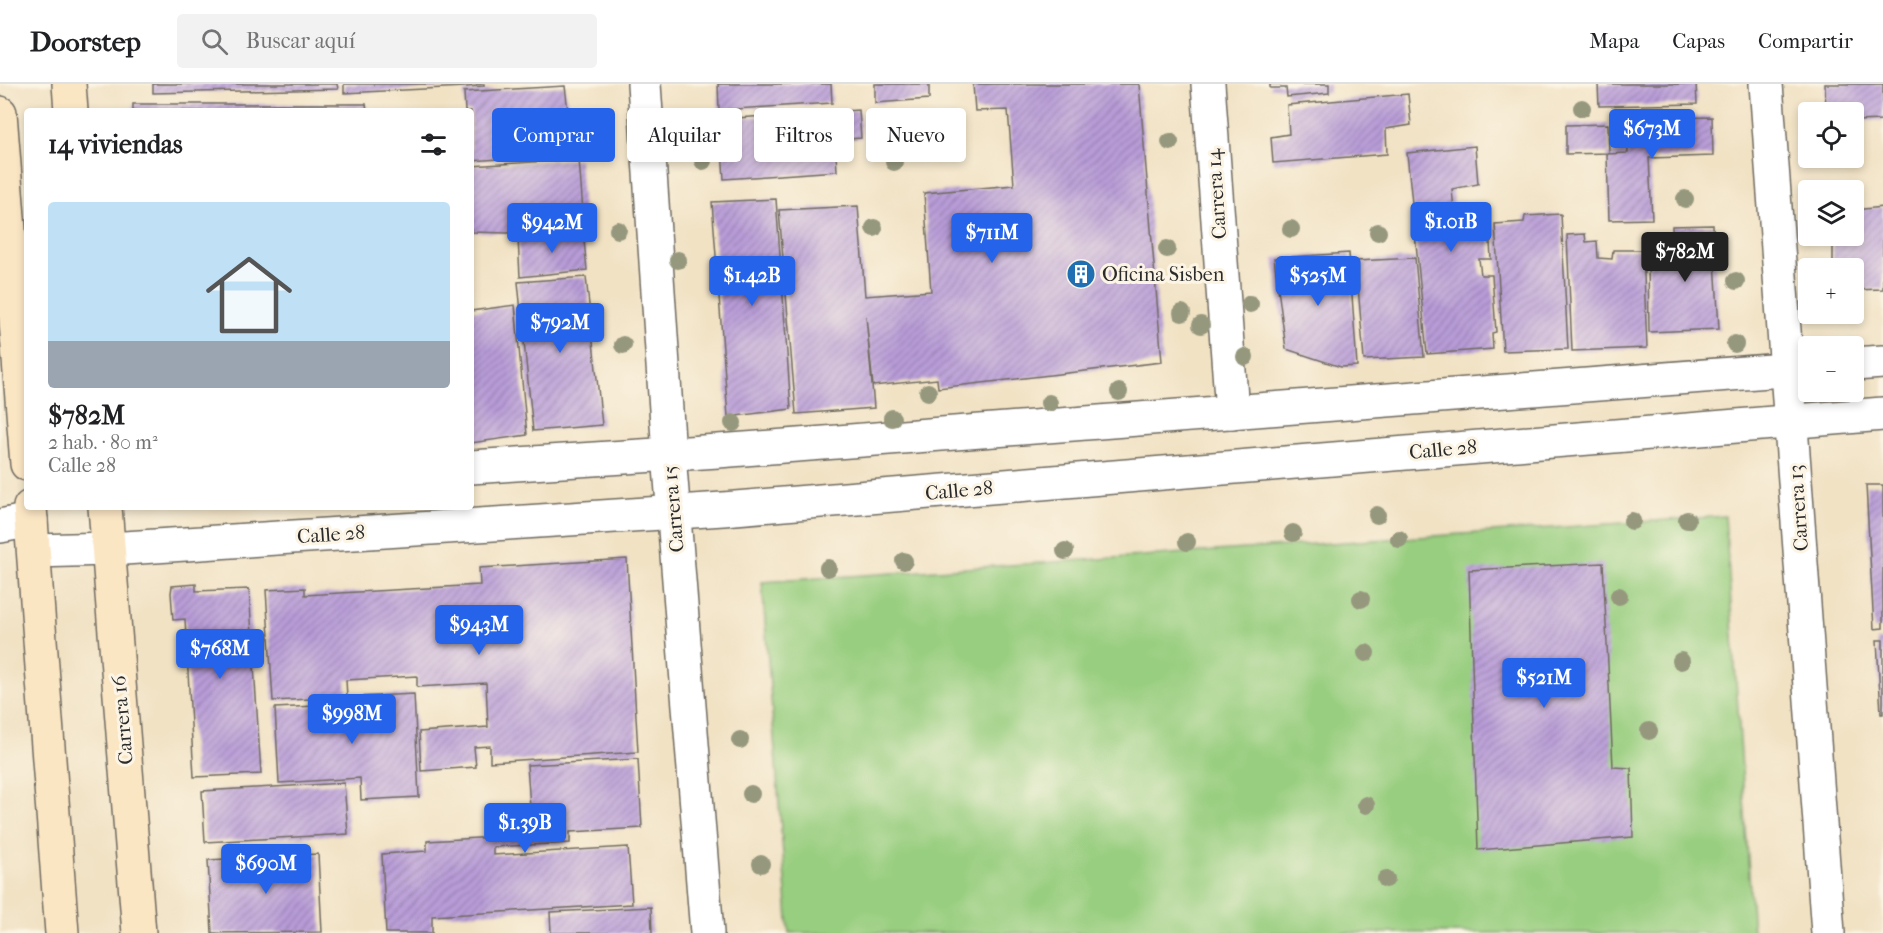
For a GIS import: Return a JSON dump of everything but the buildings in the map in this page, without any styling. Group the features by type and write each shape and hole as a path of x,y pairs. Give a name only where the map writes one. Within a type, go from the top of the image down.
{"street":[{"path":"69,84 71,108"},
{"name":"Carrera 15","path":"644,84 669,454 707,933"},
{"name":"Carrera 14","path":"1208,84 1232,412"},
{"name":"Carrera 13","path":"1766,84 1798,369 1792,422 1828,933"},
{"path":"0,113 24,425"},
{"path":"1864,363 1883,362"},
{"path":"474,467 1798,369"},
{"name":"Calle 28","path":"24,526 109,549 674,512 1883,414"},
{"name":"Carrera 16","path":"105,510 139,933"},
{"path":"24,526 62,933"}],"green space":[{"path":"1725,516 1753,933 789,933 762,582"}],"place":[{"name":"Oficina Sisben","path":"1081,274"}]}
